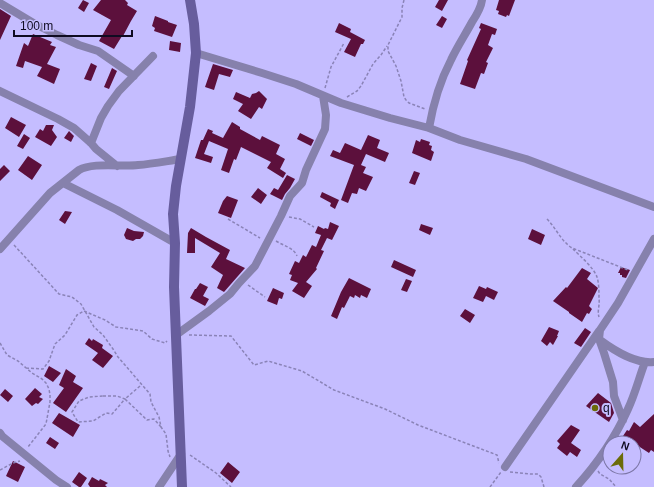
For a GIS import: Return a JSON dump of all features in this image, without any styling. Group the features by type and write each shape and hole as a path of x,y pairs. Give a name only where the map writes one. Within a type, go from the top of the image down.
{"street":[{"path":"182,487 174,287 175,243 173,214 176,186 190,107 196,53 194,24 190,0"},
{"path":"429,128 443,77 450,60 475,18 482,4 482,0"},
{"path":"0,2 35,24 79,45 98,51 134,76"},
{"path":"196,53 296,84 323,96 390,118 429,128 460,140 526,159 654,207"},
{"path":"91,143 101,118 108,106 119,91 153,56"},
{"path":"0,91 74,128 117,166"},
{"path":"176,335 226,298 255,266 290,196 302,183 306,170 325,129 326,115 323,96"},
{"path":"0,249 50,194 83,168 92,166 137,165 182,159"},
{"path":"64,183 117,210 175,243"},
{"path":"504,468 618,303 654,239"},
{"path":"601,328 599,339 613,382 614,396 623,420"},
{"path":"599,339 622,354 645,362 654,362"},
{"path":"576,487 596,464 612,440 629,408 645,362"},
{"path":"0,433 32,461 53,484 68,487"},
{"path":"159,487 181,452"}],"path":[{"path":"341,102 357,91 373,64 382,55 402,17 404,0"},
{"path":"323,96 331,67 344,43"},
{"path":"388,45 388,51 396,66 401,81 404,97 409,103 432,113"},
{"path":"281,216 294,217 314,227"},
{"path":"228,219 274,240 295,252 297,256"},
{"path":"547,219 554,226 566,244 590,266 597,277 599,300 598,313 601,328"},
{"path":"9,239 59,294 72,297 81,304 94,327 103,335 118,357 150,394 151,402 159,417 161,427"},
{"path":"572,248 636,273"},
{"path":"242,279 245,283 265,297"},
{"path":"84,311 105,320 116,327 143,331 152,339 165,343 176,335 231,336 254,365 268,361 302,371 334,390 385,409 418,425 497,455 504,468"},
{"path":"26,368 43,369 49,362 55,344 65,334 77,315 84,311"},
{"path":"0,344 7,355 18,361 42,379 49,389 49,411 46,424 23,453"},
{"path":"140,386 125,399 112,414 106,413 93,421 78,422 72,412 79,401 90,397 117,396 125,399 147,420 154,419 161,427 166,434 168,451 173,465"},
{"path":"181,452 216,473 231,487"},
{"path":"0,470 18,461 32,461"},
{"path":"596,464 597,471 609,479 616,487"},
{"path":"490,487 504,468"},
{"path":"504,468 538,474 541,477 544,487"}],"building":[{"path":"83,0 89,3 84,12 78,8"},
{"path":"101,0 125,0 128,3 127,5 137,11 114,49 99,41 111,20 93,10"},
{"path":"439,0 448,0 442,11 435,7"},
{"path":"499,0 515,0 509,16 507,15 506,17 498,14 499,11 496,10"},
{"path":"0,9 11,16 0,40"},
{"path":"155,16 177,25 172,37 154,31 155,28 152,26"},
{"path":"442,16 447,19 442,28 436,25"},
{"path":"339,23 351,29 350,32 365,40 363,44 361,44 355,57 344,52 351,39 335,32"},
{"path":"481,23 497,29 495,35 492,34 488,45 493,48 486,62 488,63 484,74 481,73 475,89 460,84 468,61 467,60 481,29 479,28"},
{"path":"33,34 52,42 50,45 56,47 47,64 60,69 54,84 37,76 42,67 25,61 23,68 16,66 24,43 28,46"},
{"path":"170,41 181,43 180,52 169,50"},
{"path":"91,63 97,66 91,81 84,79"},
{"path":"213,64 233,70 230,77 219,74 214,90 205,87"},
{"path":"112,68 117,71 109,89 104,87"},
{"path":"259,91 267,99 262,109 259,107 251,119 238,111 243,104 233,99 236,92 250,98 252,94"},
{"path":"11,117 26,125 19,137 5,128"},
{"path":"232,122 240,127 240,129 260,140 262,136 280,145 276,154 285,159 280,169 286,173 283,178 267,168 271,162 241,147 236,160 234,159 229,173 221,170 228,149 209,141 204,154 213,157 211,163 195,158 201,140 203,140 208,129 213,131 212,133 223,138"},
{"path":"46,125 54,125 52,130 57,137 51,146 35,137 40,129 43,131"},
{"path":"69,131 74,136 71,142 64,138"},
{"path":"300,133 314,140 311,146 297,139"},
{"path":"24,134 30,138 23,149 17,146"},
{"path":"368,135 380,140 377,148 389,153 385,162 366,154 361,165 366,167 363,173 373,177 366,191 359,188 357,194 352,193 348,203 341,200 354,165 330,156 333,150 340,153 345,143 361,150"},
{"path":"421,139 430,142 429,145 432,146 431,150 434,152 431,161 412,153 416,140 420,142"},
{"path":"28,156 42,165 32,180 18,170"},
{"path":"4,165 10,171 0,181 0,169"},
{"path":"414,171 420,173 415,185 409,183"},
{"path":"287,175 295,179 282,200 270,194 274,188 278,190"},
{"path":"258,188 267,195 261,204 251,197"},
{"path":"322,192 339,200 335,209 330,206 331,203 320,197"},
{"path":"227,196 238,200 231,218 218,213"},
{"path":"65,211 72,212 65,224 59,220"},
{"path":"330,222 339,226 332,240 327,238 321,250 324,251 316,268 317,269 306,282 312,286 304,298 292,291 298,283 290,280 292,275 289,274 295,261 299,263 303,255 306,257 312,245 316,247 321,235 315,233 318,226 328,229"},
{"path":"421,224 433,228 430,235 419,230"},
{"path":"127,228 134,231 144,232 143,236 140,239 133,241 126,239 124,235"},
{"path":"191,228 230,250 226,259 245,268 224,292 217,288 223,275 211,267 220,253 195,238 195,253 187,253 188,233"},
{"path":"532,229 545,235 541,245 528,239"},
{"path":"394,260 416,270 413,277 391,267"},
{"path":"621,267 630,270 626,278 622,277 620,273 618,273"},
{"path":"582,268 591,273 587,279 598,288 589,306 592,309 589,314 587,313 582,322 553,301 566,287 567,288"},
{"path":"349,278 371,289 367,298 361,295 360,298 355,295 354,298 350,296 344,308 342,307 337,319 331,316 341,292"},
{"path":"406,279 412,281 407,292 401,290"},
{"path":"200,283 208,287 203,296 209,299 205,306 190,298"},
{"path":"479,286 486,289 487,287 498,292 494,300 486,296 483,302 473,298"},
{"path":"273,288 284,293 282,299 279,298 277,305 267,301"},
{"path":"465,309 475,315 470,323 460,316"},
{"path":"549,327 559,331 553,345 550,342 547,346 541,341"},
{"path":"585,328 591,332 581,347 574,343"},
{"path":"89,338 92,341 93,339 103,345 102,348 113,356 103,368 92,360 98,353 85,344"},
{"path":"49,366 61,373 53,382 44,376"},
{"path":"66,369 76,376 73,382 83,388 66,412 53,403 64,388 59,385"},
{"path":"35,388 42,394 39,397 43,399 38,404 36,403 32,406 25,399"},
{"path":"5,389 13,396 8,402 0,395"},
{"name":"q","path":"598,393 611,403 614,413 609,422 586,406"},
{"path":"59,413 80,425 73,437 52,423"},
{"path":"654,414 654,452 651,450 649,453 642,448 642,435 624,435 627,430 629,431 634,422 640,427"},
{"name":"q","path":"571,425 580,430 571,443 581,450 577,457 570,452 567,456 557,448 560,444 557,441"},
{"path":"50,437 59,443 55,449 46,443"},
{"path":"13,461 25,467 18,482 6,476"},
{"path":"228,462 240,472 232,483 220,473"},
{"path":"79,472 87,478 81,487 72,482"},
{"path":"92,477 99,481 100,479 108,483 105,485 107,487 90,487 88,484"}],"place":[{"name":"q","path":"595,408"}]}
